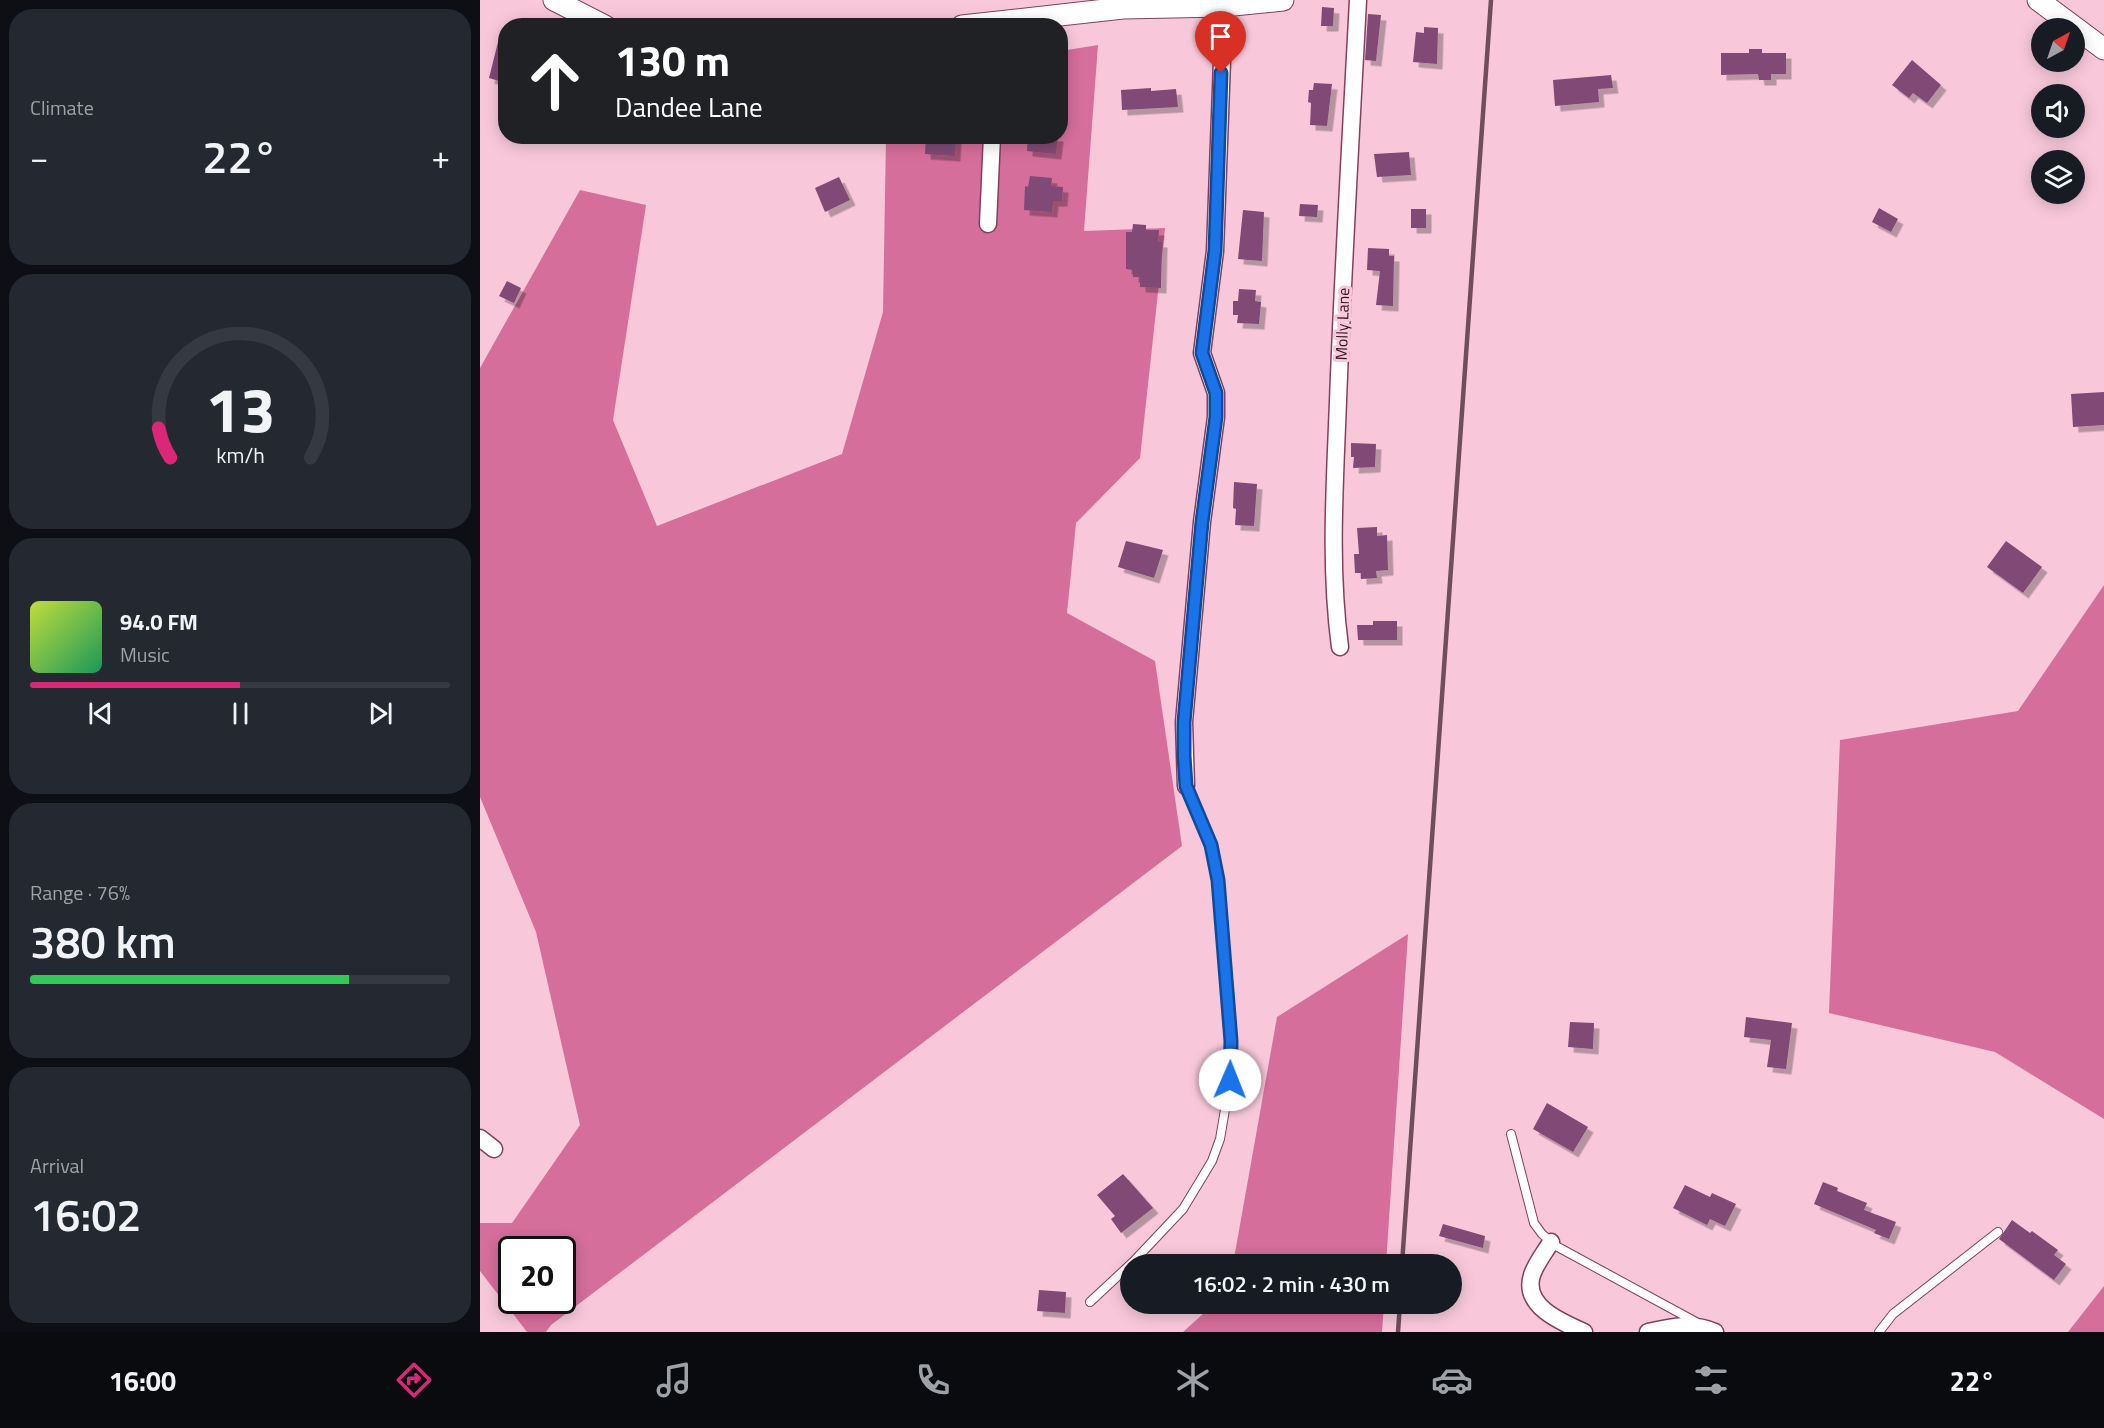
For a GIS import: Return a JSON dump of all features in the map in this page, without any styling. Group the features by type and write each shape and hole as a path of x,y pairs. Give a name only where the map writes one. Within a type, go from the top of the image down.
{"street":[{"path":"554,0 589,18"},
{"path":"1044,18 1174,3 1224,6 1283,0"},
{"name":"Molly Lane","path":"1340,647 1334,573 1334,526 1358,0"},
{"path":"2038,0 2104,49"},
{"path":"1186,786 1184,722 1202,522 1216,417 1216,393 1202,353 1215,251 1224,6"},
{"path":"988,224 992,144"},
{"path":"480,1138 494,1149"},
{"path":"1551,1242 1532,1275 1530,1287 1533,1298 1541,1307 1579,1330"},
{"path":"1648,1332 1690,1325 1711,1330"}],"lane":[{"path":"1090,1302 1134,1261 1183,1209 1212,1161 1220,1139 1230,1080 1231,1041 1218,880 1211,845 1186,786"},
{"path":"1512,1134 1534,1223 1542,1234 1551,1242 1711,1330"},
{"path":"1879,1332 1893,1314 1998,1232"}],"shaded area":[{"path":"1098,45 1084,231 1165,228 1140,458 1076,523 1067,613 1155,661 1182,846 576,1306 576,1236 498,1236 498,1294 480,1271 480,1223 512,1223 580,1125 536,932 480,797 480,368 580,190 646,205 613,420 657,526 842,454 883,312 886,144 1068,144 1068,50"},
{"path":"2104,585 2104,1119 1995,1052 1829,1013 1840,740 2018,711"},
{"path":"1408,934 1387,1254 1235,1254 1277,1017"},
{"path":"2104,1286 2104,1332 2068,1332"},
{"path":"513,1314 565,1314 546,1332 527,1332"},
{"path":"1203,1314 1383,1314 1382,1332 1183,1332"}],"building":[{"path":"1322,7 1334,8 1333,26 1321,26"},
{"path":"1368,14 1381,15 1376,61 1365,60"},
{"path":"1424,27 1438,28 1437,64 1413,62 1416,32 1424,33"},
{"path":"498,42 498,81 489,78"},
{"path":"1749,49 1762,49 1762,53 1786,53 1786,74 1771,74 1771,80 1759,80 1758,74 1721,75 1721,53 1749,53"},
{"path":"1912,60 1941,85 1927,103 1913,93 1909,98 1892,85"},
{"path":"1611,75 1613,88 1598,89 1599,102 1555,106 1553,80"},
{"path":"1314,83 1332,84 1327,126 1310,125 1309,90 1313,90"},
{"path":"1151,88 1151,91 1176,89 1178,107 1122,110 1121,90"},
{"path":"926,144 956,144 955,156 925,154"},
{"path":"1027,144 1057,144 1056,154 1027,151"},
{"path":"1409,152 1411,175 1377,177 1374,154"},
{"path":"1030,176 1052,178 1051,186 1063,187 1062,201 1053,201 1052,212 1024,210 1025,186 1028,187"},
{"path":"839,177 850,200 825,212 815,188"},
{"path":"1300,204 1318,205 1317,217 1299,216"},
{"path":"1879,208 1898,219 1891,232 1872,222"},
{"path":"1411,209 1426,209 1426,228 1411,228"},
{"path":"1243,210 1264,212 1262,261 1238,259"},
{"path":"1133,224 1146,225 1146,230 1159,230 1158,242 1162,242 1161,288 1140,287 1140,277 1133,277 1133,270 1126,269 1126,232 1132,232"},
{"path":"1368,248 1389,249 1389,256 1394,256 1393,306 1376,305 1380,271 1367,270"},
{"path":"507,281 521,288 514,303 499,296"},
{"path":"1239,289 1256,290 1255,301 1261,302 1259,324 1237,323 1238,315 1233,315 1233,301 1238,301"},
{"path":"2104,392 2104,425 2073,427 2071,394"},
{"path":"1351,443 1376,444 1375,467 1353,468 1354,457 1351,457"},
{"path":"1234,482 1257,484 1254,526 1235,525"},
{"path":"1377,527 1377,536 1387,535 1388,570 1376,571 1377,578 1361,579 1361,573 1355,573 1354,554 1359,554 1357,528"},
{"path":"1126,541 1163,550 1154,578 1118,567"},
{"path":"2006,541 2042,567 2023,593 1987,567"},
{"path":"1373,621 1397,621 1397,640 1358,640 1357,625 1373,625"},
{"path":"1746,1017 1792,1023 1786,1069 1767,1067 1771,1040 1744,1037"},
{"path":"1570,1022 1594,1023 1593,1049 1568,1047"},
{"path":"1547,1103 1588,1127 1573,1152 1533,1129"},
{"path":"1123,1174 1153,1208 1121,1233 1111,1219 1115,1216 1097,1195"},
{"path":"1823,1182 1838,1188 1837,1191 1867,1203 1864,1210 1896,1222 1889,1239 1874,1233 1876,1230 1814,1204"},
{"path":"1685,1185 1710,1197 1712,1193 1736,1204 1725,1226 1710,1219 1707,1225 1673,1208"},
{"path":"2012,1220 2058,1250 2054,1255 2066,1264 2054,1280 1999,1239"},
{"path":"1443,1224 1485,1236 1483,1248 1439,1236"},
{"path":"1039,1290 1066,1292 1065,1313 1037,1311"}],"railway":[{"path":"1403,1254 1491,0"},
{"path":"1398,1332 1399,1314"}],"route":[{"path":"1221,73 1215,251 1202,353 1216,393 1216,417 1202,522 1184,722 1184,756 1186,786 1211,845 1218,880 1231,1041 1230,1080"}]}
